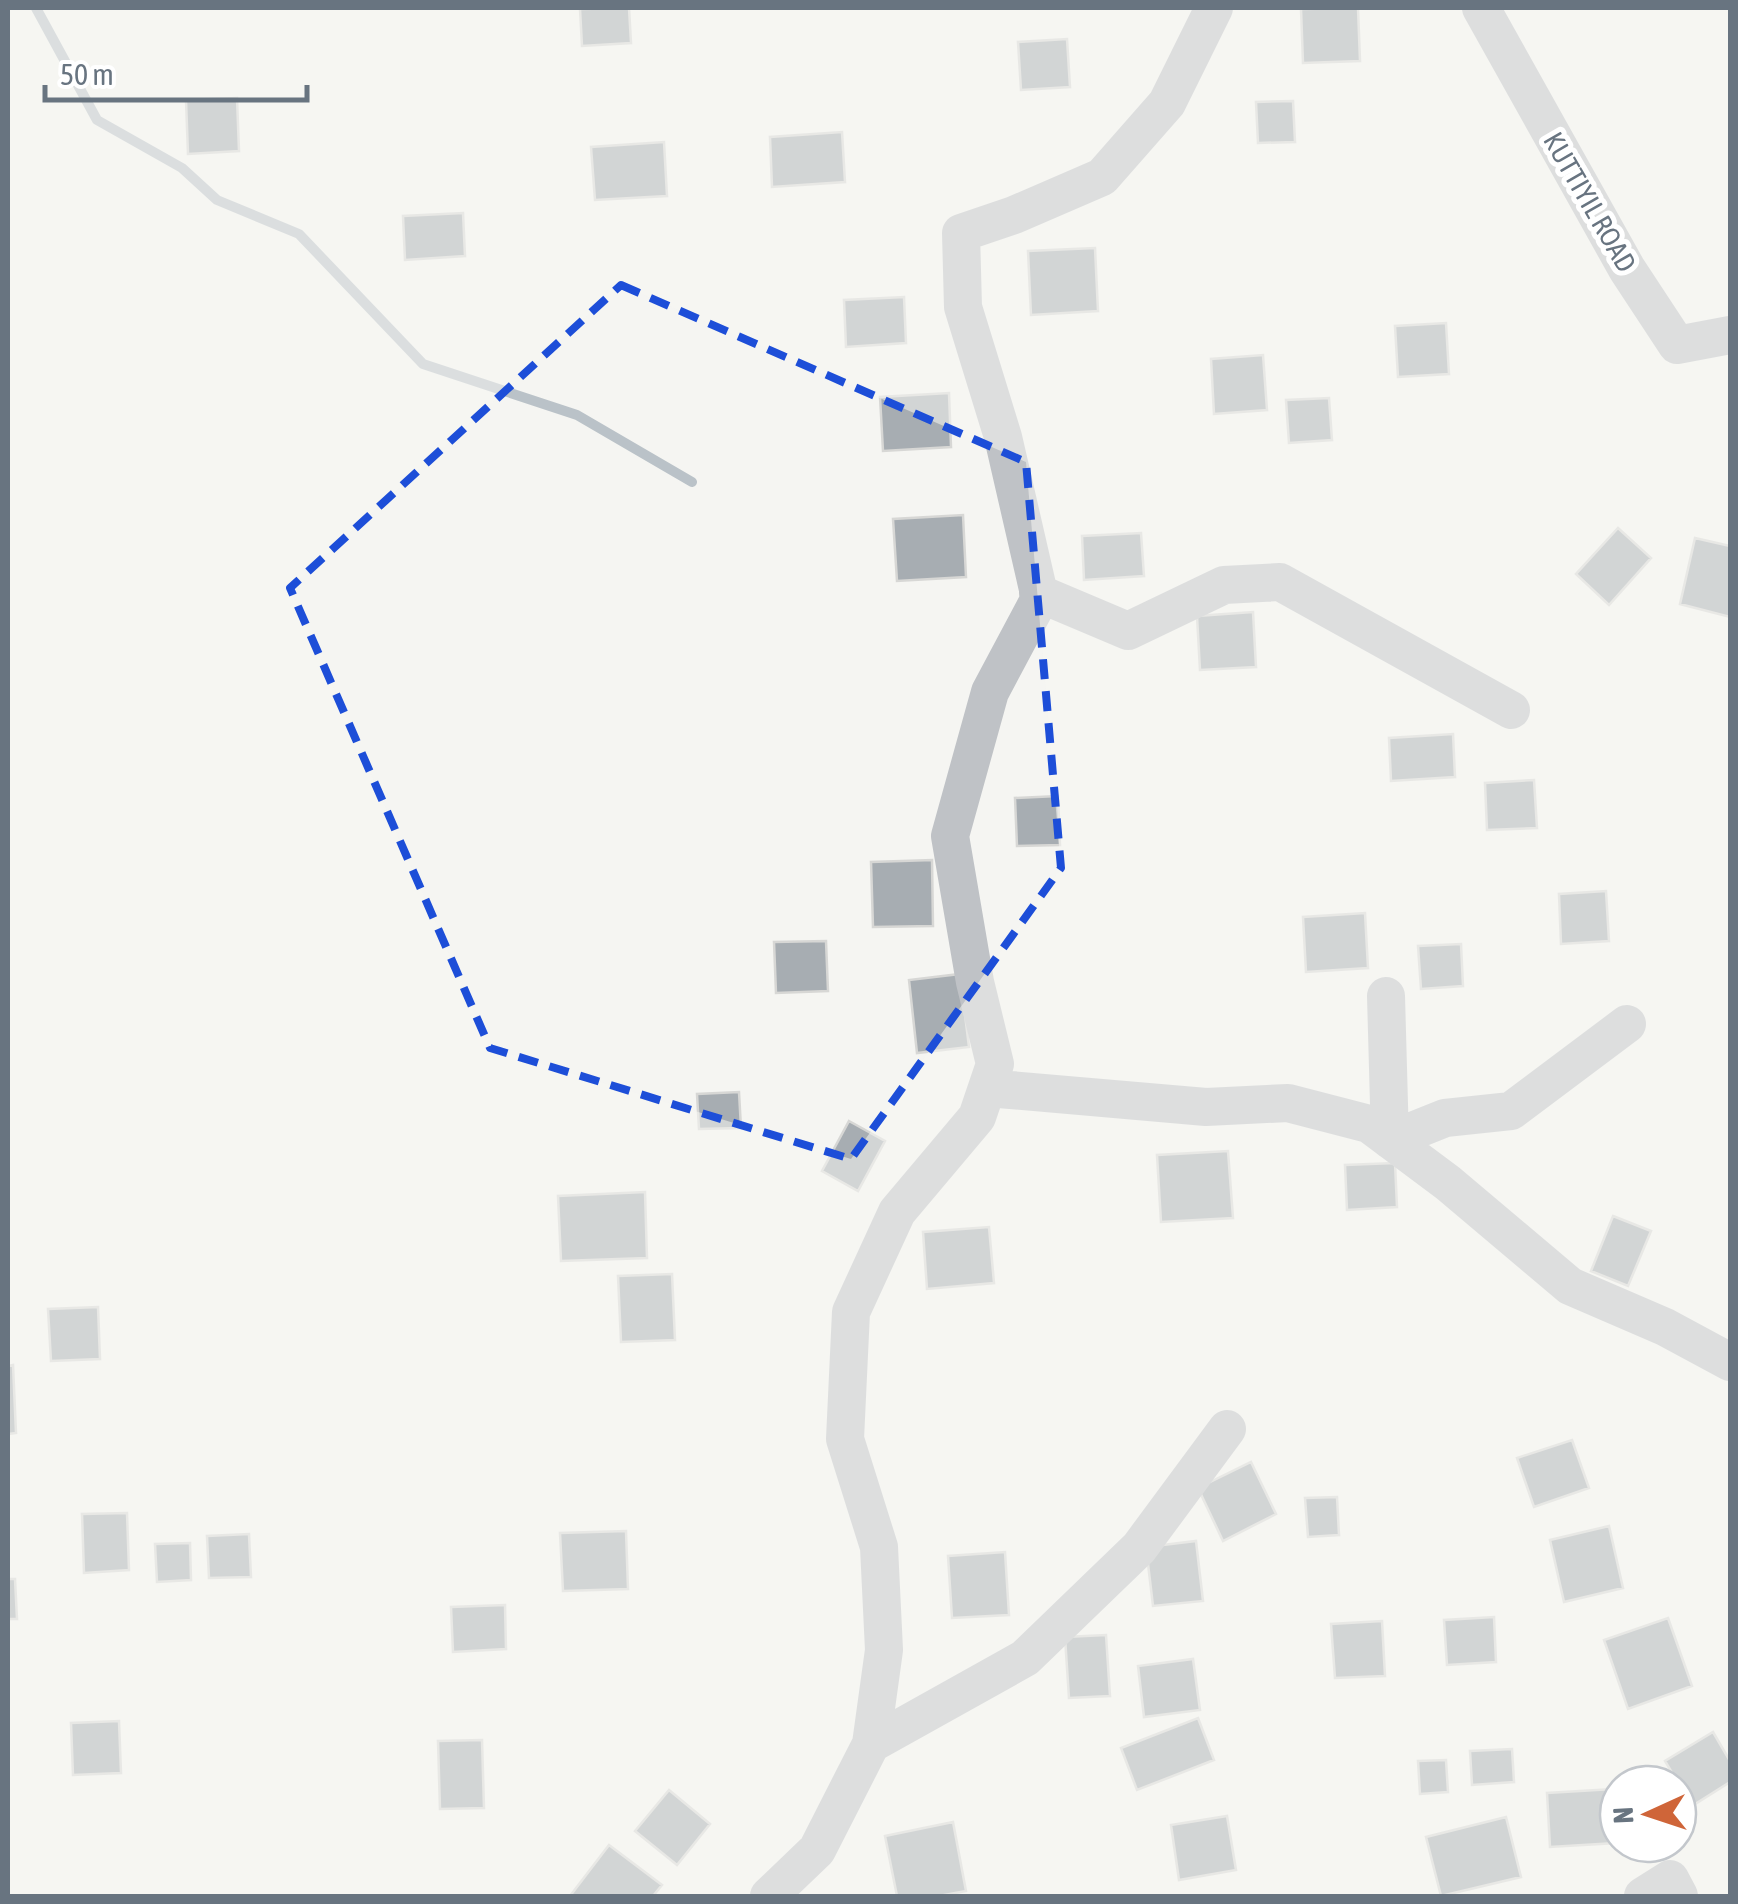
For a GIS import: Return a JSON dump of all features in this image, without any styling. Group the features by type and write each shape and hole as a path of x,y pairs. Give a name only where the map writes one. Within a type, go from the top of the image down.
{"street":[{"path":"769,1896 818,1850 871,1744 884,1650 878,1546 845,1439 851,1312 897,1212 977,1117 995,1064 975,982 950,836 990,692 1040,598 1003,437 963,308 960,233 1014,215 1102,177 1167,103 1214,8"},
{"name":"KUTTIYIL ROAD","path":"1481,8 1628,269 1677,345 1730,334"},
{"path":"1038,593 1128,631 1224,585 1280,582 1511,710"},
{"path":"1386,996 1390,1140"},
{"path":"1390,1140 1445,1118 1511,1111 1628,1024"},
{"path":"987,1088 1206,1107 1288,1103 1369,1124 1448,1183 1570,1286 1666,1327 1730,1362"},
{"path":"871,1744 1025,1658 1138,1548 1227,1428"},
{"path":"1643,1896 1670,1879 1679,1896"}],"highlighted area":[{"path":"621,285 1026,462 1061,868 851,1159 490,1048 290,588"}],"building":[{"path":"629,8 631,43 582,46 580,9"},
{"path":"1358,8 1360,61 1303,63 1301,9"},
{"path":"1067,39 1070,87 1021,90 1018,42"},
{"path":"237,98 239,151 188,154 186,100"},
{"path":"1293,101 1295,142 1258,143 1256,102"},
{"path":"842,132 845,182 772,187 770,137"},
{"path":"664,142 667,196 595,200 591,147"},
{"path":"463,213 465,256 405,260 403,216"},
{"path":"1095,248 1098,311 1031,315 1028,251"},
{"path":"904,297 906,343 846,347 844,300"},
{"path":"1446,323 1449,374 1398,377 1395,326"},
{"path":"1263,355 1267,410 1214,414 1211,359"},
{"path":"949,393 951,447 883,451 880,397"},
{"path":"1329,398 1332,440 1289,443 1286,400"},
{"path":"963,515 966,577 897,581 893,519"},
{"path":"1618,528 1651,558 1609,605 1576,574"},
{"path":"1141,533 1144,576 1084,580 1082,536"},
{"path":"1695,538 1730,546 1730,617 1680,604"},
{"path":"1253,612 1256,667 1200,670 1197,616"},
{"path":"1453,734 1455,777 1391,781 1389,738"},
{"path":"1534,780 1537,828 1487,830 1485,783"},
{"path":"1058,796 1060,845 1017,846 1015,798"},
{"path":"932,860 933,926 873,927 871,862"},
{"path":"1606,891 1609,941 1561,944 1559,894"},
{"path":"1365,913 1368,968 1306,972 1303,917"},
{"path":"826,941 828,991 776,993 774,942"},
{"path":"1461,944 1463,986 1421,989 1418,946"},
{"path":"960,974 969,1047 917,1053 909,980"},
{"path":"739,1092 741,1128 699,1129 697,1094"},
{"path":"849,1121 885,1141 858,1191 822,1171"},
{"path":"1228,1151 1233,1218 1161,1222 1157,1155"},
{"path":"1395,1163 1397,1207 1347,1210 1345,1165"},
{"path":"645,1192 647,1258 561,1261 558,1196"},
{"path":"1613,1216 1651,1231 1628,1286 1591,1271"},
{"path":"989,1227 994,1283 927,1289 923,1232"},
{"path":"672,1274 675,1340 621,1342 618,1276"},
{"path":"98,1307 100,1359 51,1361 48,1309"},
{"path":"13,1365 16,1433 8,1434 8,1366"},
{"path":"1572,1440 1589,1488 1534,1507 1517,1458"},
{"path":"1251,1462 1276,1514 1223,1541 1198,1488"},
{"path":"1337,1497 1339,1535 1308,1537 1305,1498"},
{"path":"127,1513 129,1570 84,1573 82,1514"},
{"path":"1609,1526 1623,1588 1564,1602 1550,1540"},
{"path":"626,1531 628,1589 563,1591 560,1533"},
{"path":"249,1534 251,1577 209,1578 207,1536"},
{"path":"1196,1541 1203,1601 1153,1606 1146,1547"},
{"path":"190,1543 191,1580 157,1582 155,1544"},
{"path":"1005,1552 1009,1615 952,1618 948,1556"},
{"path":"8,1579 15,1579 17,1619 8,1619"},
{"path":"505,1605 506,1649 453,1652 451,1607"},
{"path":"1494,1617 1496,1662 1447,1665 1444,1620"},
{"path":"1668,1618 1692,1686 1628,1709 1604,1640"},
{"path":"1382,1621 1385,1676 1335,1678 1331,1624"},
{"path":"1106,1635 1110,1696 1069,1698 1065,1637"},
{"path":"1193,1659 1200,1710 1144,1717 1138,1666"},
{"path":"1198,1718 1214,1760 1137,1790 1121,1748"},
{"path":"119,1721 121,1773 73,1775 71,1723"},
{"path":"1713,1732 1730,1761 1730,1782 1698,1802 1698,1764 1665,1761"},
{"path":"482,1740 484,1808 440,1809 438,1741"},
{"path":"1512,1749 1514,1782 1472,1785 1470,1751"},
{"path":"1446,1760 1448,1792 1420,1794 1418,1761"},
{"path":"669,1790 710,1824 677,1865 635,1831"},
{"path":"1598,1790 1598,1844 1550,1847 1547,1793"},
{"path":"1227,1816 1236,1870 1179,1880 1171,1825"},
{"path":"1506,1817 1521,1877 1441,1896 1426,1837"},
{"path":"953,1822 966,1891 939,1896 897,1896 885,1836"},
{"path":"609,1845 662,1885 653,1896 570,1896"}],"waterway":[{"path":"36,8 97,120 182,168 217,200 299,234 423,364 577,415 692,482"}]}
